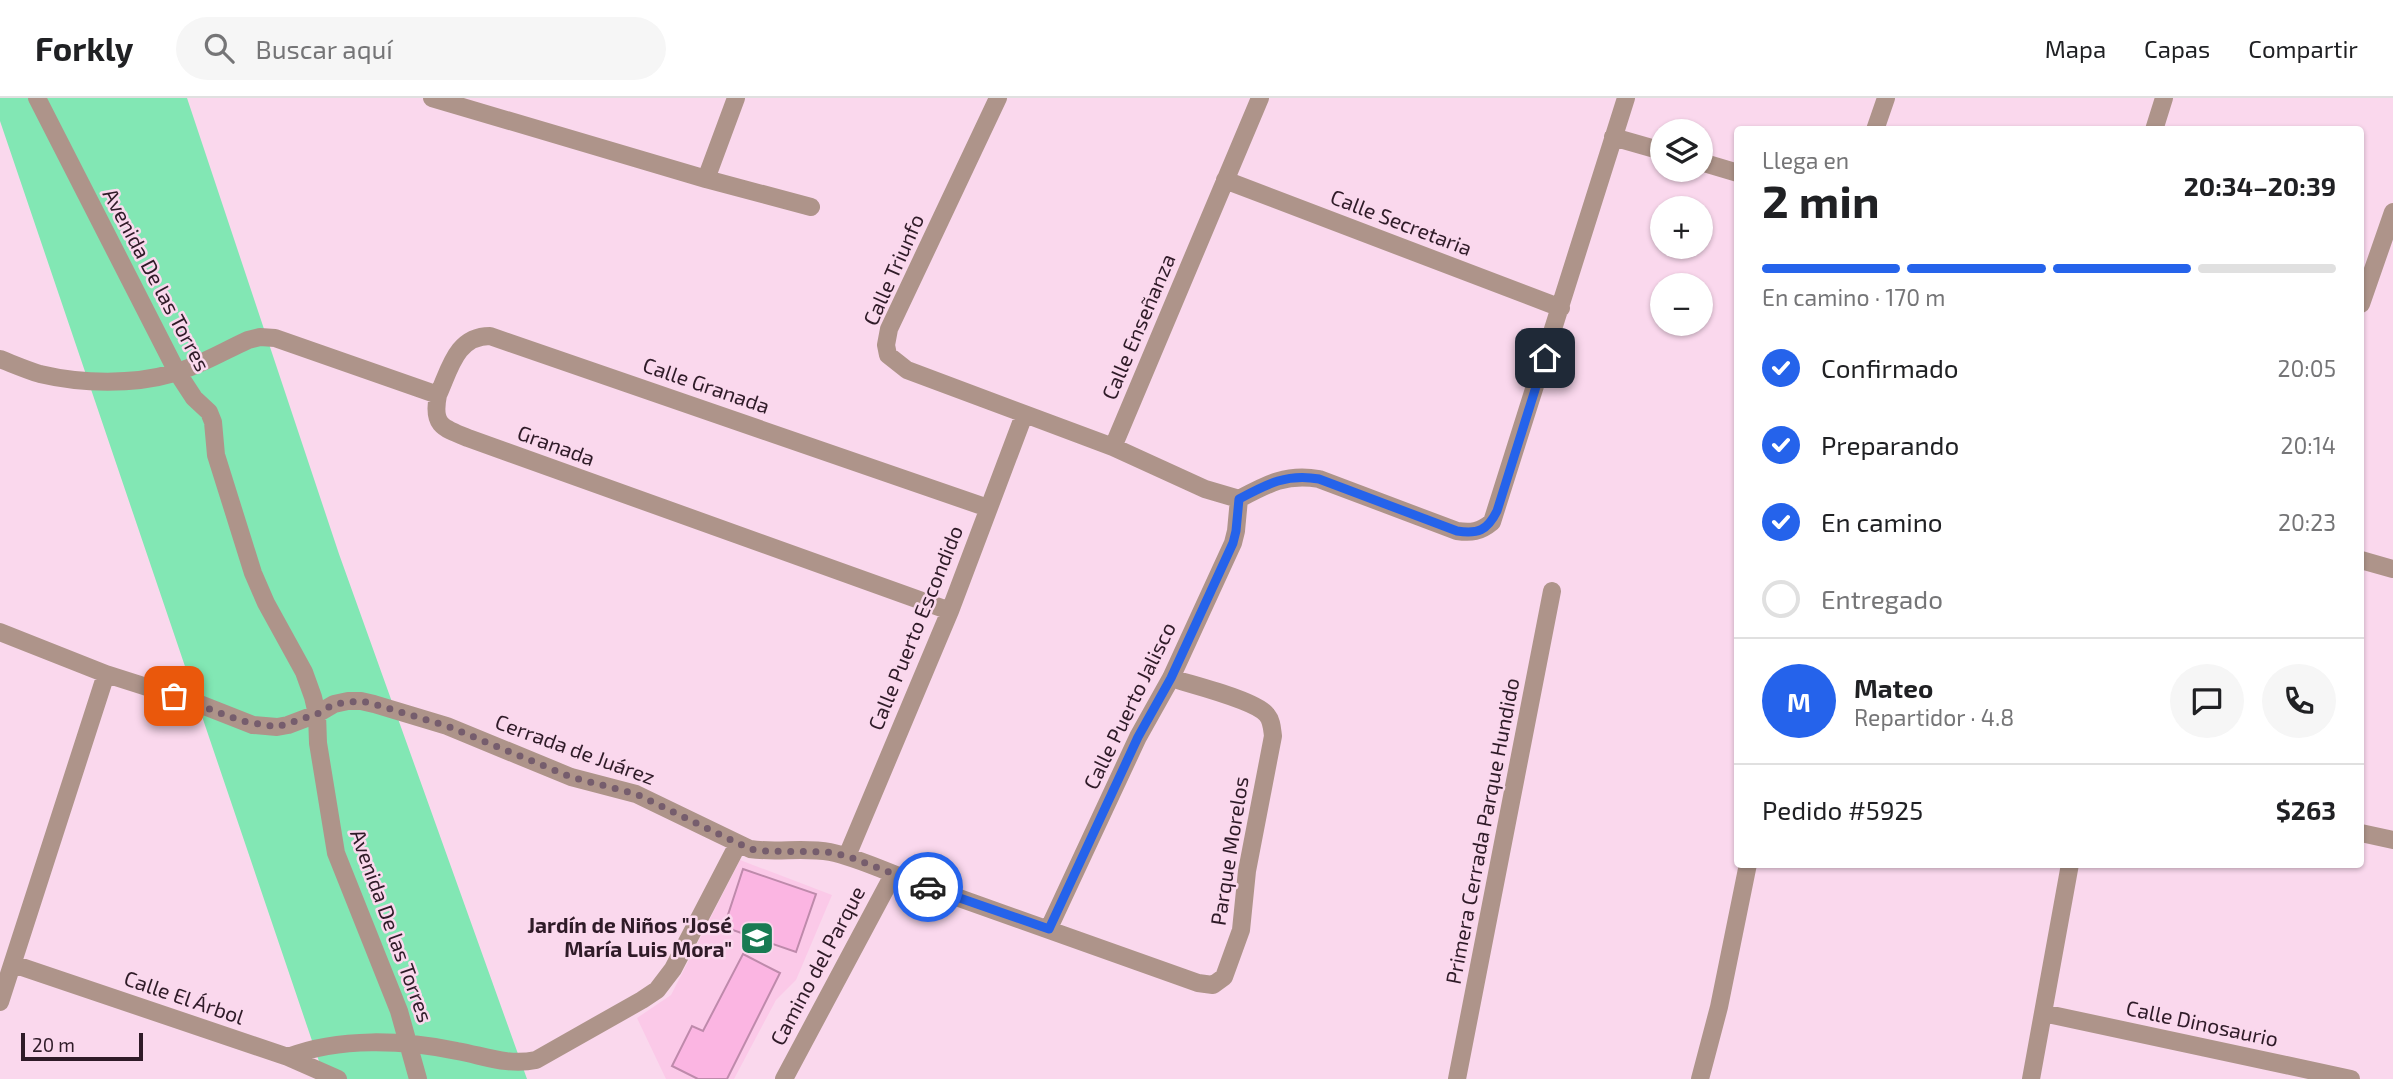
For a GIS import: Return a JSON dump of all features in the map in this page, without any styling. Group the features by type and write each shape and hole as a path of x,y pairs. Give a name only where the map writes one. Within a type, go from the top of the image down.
{"street":[{"name":"Avenida De las Torres","path":"37,98 177,372 194,398 209,412 213,422 216,455 253,573 266,603 304,672 317,714 318,743 336,853 390,988 410,1045 418,1079"},
{"path":"432,98 706,179 811,207"},
{"path":"706,179 736,98"},
{"name":"Calle Triunfo","path":"998,98 889,329 886,345 888,355 907,370 1113,447"},
{"name":"Calle Enseñanza","path":"1113,447 1260,98"},
{"path":"1113,447 1193,484 1239,499 1271,481 1305,476 1457,531 1470,533 1483,530 1492,522 1497,511 1626,98"},
{"path":"1876,126 1886,98"},
{"path":"2155,126 2164,98"},
{"path":"1614,137 1650,148"},
{"path":"1713,166 1734,172"},
{"name":"Calle Secretaria","path":"1225,180 1561,307"},
{"path":"2364,298 2388,246 2393,212"},
{"name":"Calle Granada","path":"438,395 461,346 472,337 490,335 988,508"},
{"path":"0,359 38,373 67,379 151,379 177,372 248,340 260,337 275,338 438,395"},
{"name":"Granada","path":"438,395 435,416 447,430 950,611"},
{"name":"Calle Puerto Escondido","path":"847,856 950,611 1024,415"},
{"name":"Calle Puerto Jalisco","path":"1049,929 1138,737 1171,678 1233,543 1239,499"},
{"path":"2364,561 2393,569"},
{"name":"Primera Cerrada Parque Hundido","path":"1457,1079 1552,591"},
{"name":"Cerrada de Juárez","path":"0,632 106,674 253,724 277,727 317,714 334,704 361,701 447,726 571,777 636,794 738,844 764,851 827,852 847,856 893,876 1198,983 1213,985"},
{"path":"0,1002 106,674"},
{"name":"Parque Morelos","path":"1171,678 1253,704 1269,718 1273,736 1247,871 1241,930 1236,950 1224,977 1213,985"},
{"path":"2364,834 2393,840"},
{"path":"288,1057 310,1048 370,1042 456,1050 508,1063 537,1060 657,990 673,969 738,844"},
{"path":"1700,1079 1719,1007 1747,868"},
{"path":"2031,1079 2069,868"},
{"name":"Camino del Parque","path":"784,1079 893,876"},
{"name":"Calle El Árbol","path":"13,964 288,1057 338,1079"},
{"name":"Calle Dinosaurio","path":"2043,1013 2351,1079"}],"shaded area":[{"name":"Jardín de Niños \"José María Luis Mora\"","path":"740,860 832,895 796,980 776,1000 734,1079 666,1079 637,1018 671,995"}],"green space":[{"path":"0,98 187,98 339,554 527,1079 325,1079 0,121"}],"building":[{"path":"743,869 816,894 796,952 724,927"},
{"path":"743,954 780,973 727,1079 698,1079 672,1066 692,1026 703,1031"}],"way so far":[{"path":"174,696 242,721 277,727 317,714 334,704 348,701 374,704 447,726 571,777 636,794 750,849 827,852 847,856 893,876 928,887"}],"place":[{"name":"Jardín de Niños \"José María Luis Mora\"","path":"757,938"}],"route":[{"path":"928,887 1049,929 1138,737 1171,678 1233,543 1239,499 1271,481 1305,476 1457,531 1470,533 1483,530 1492,522 1497,511 1545,358"}]}
